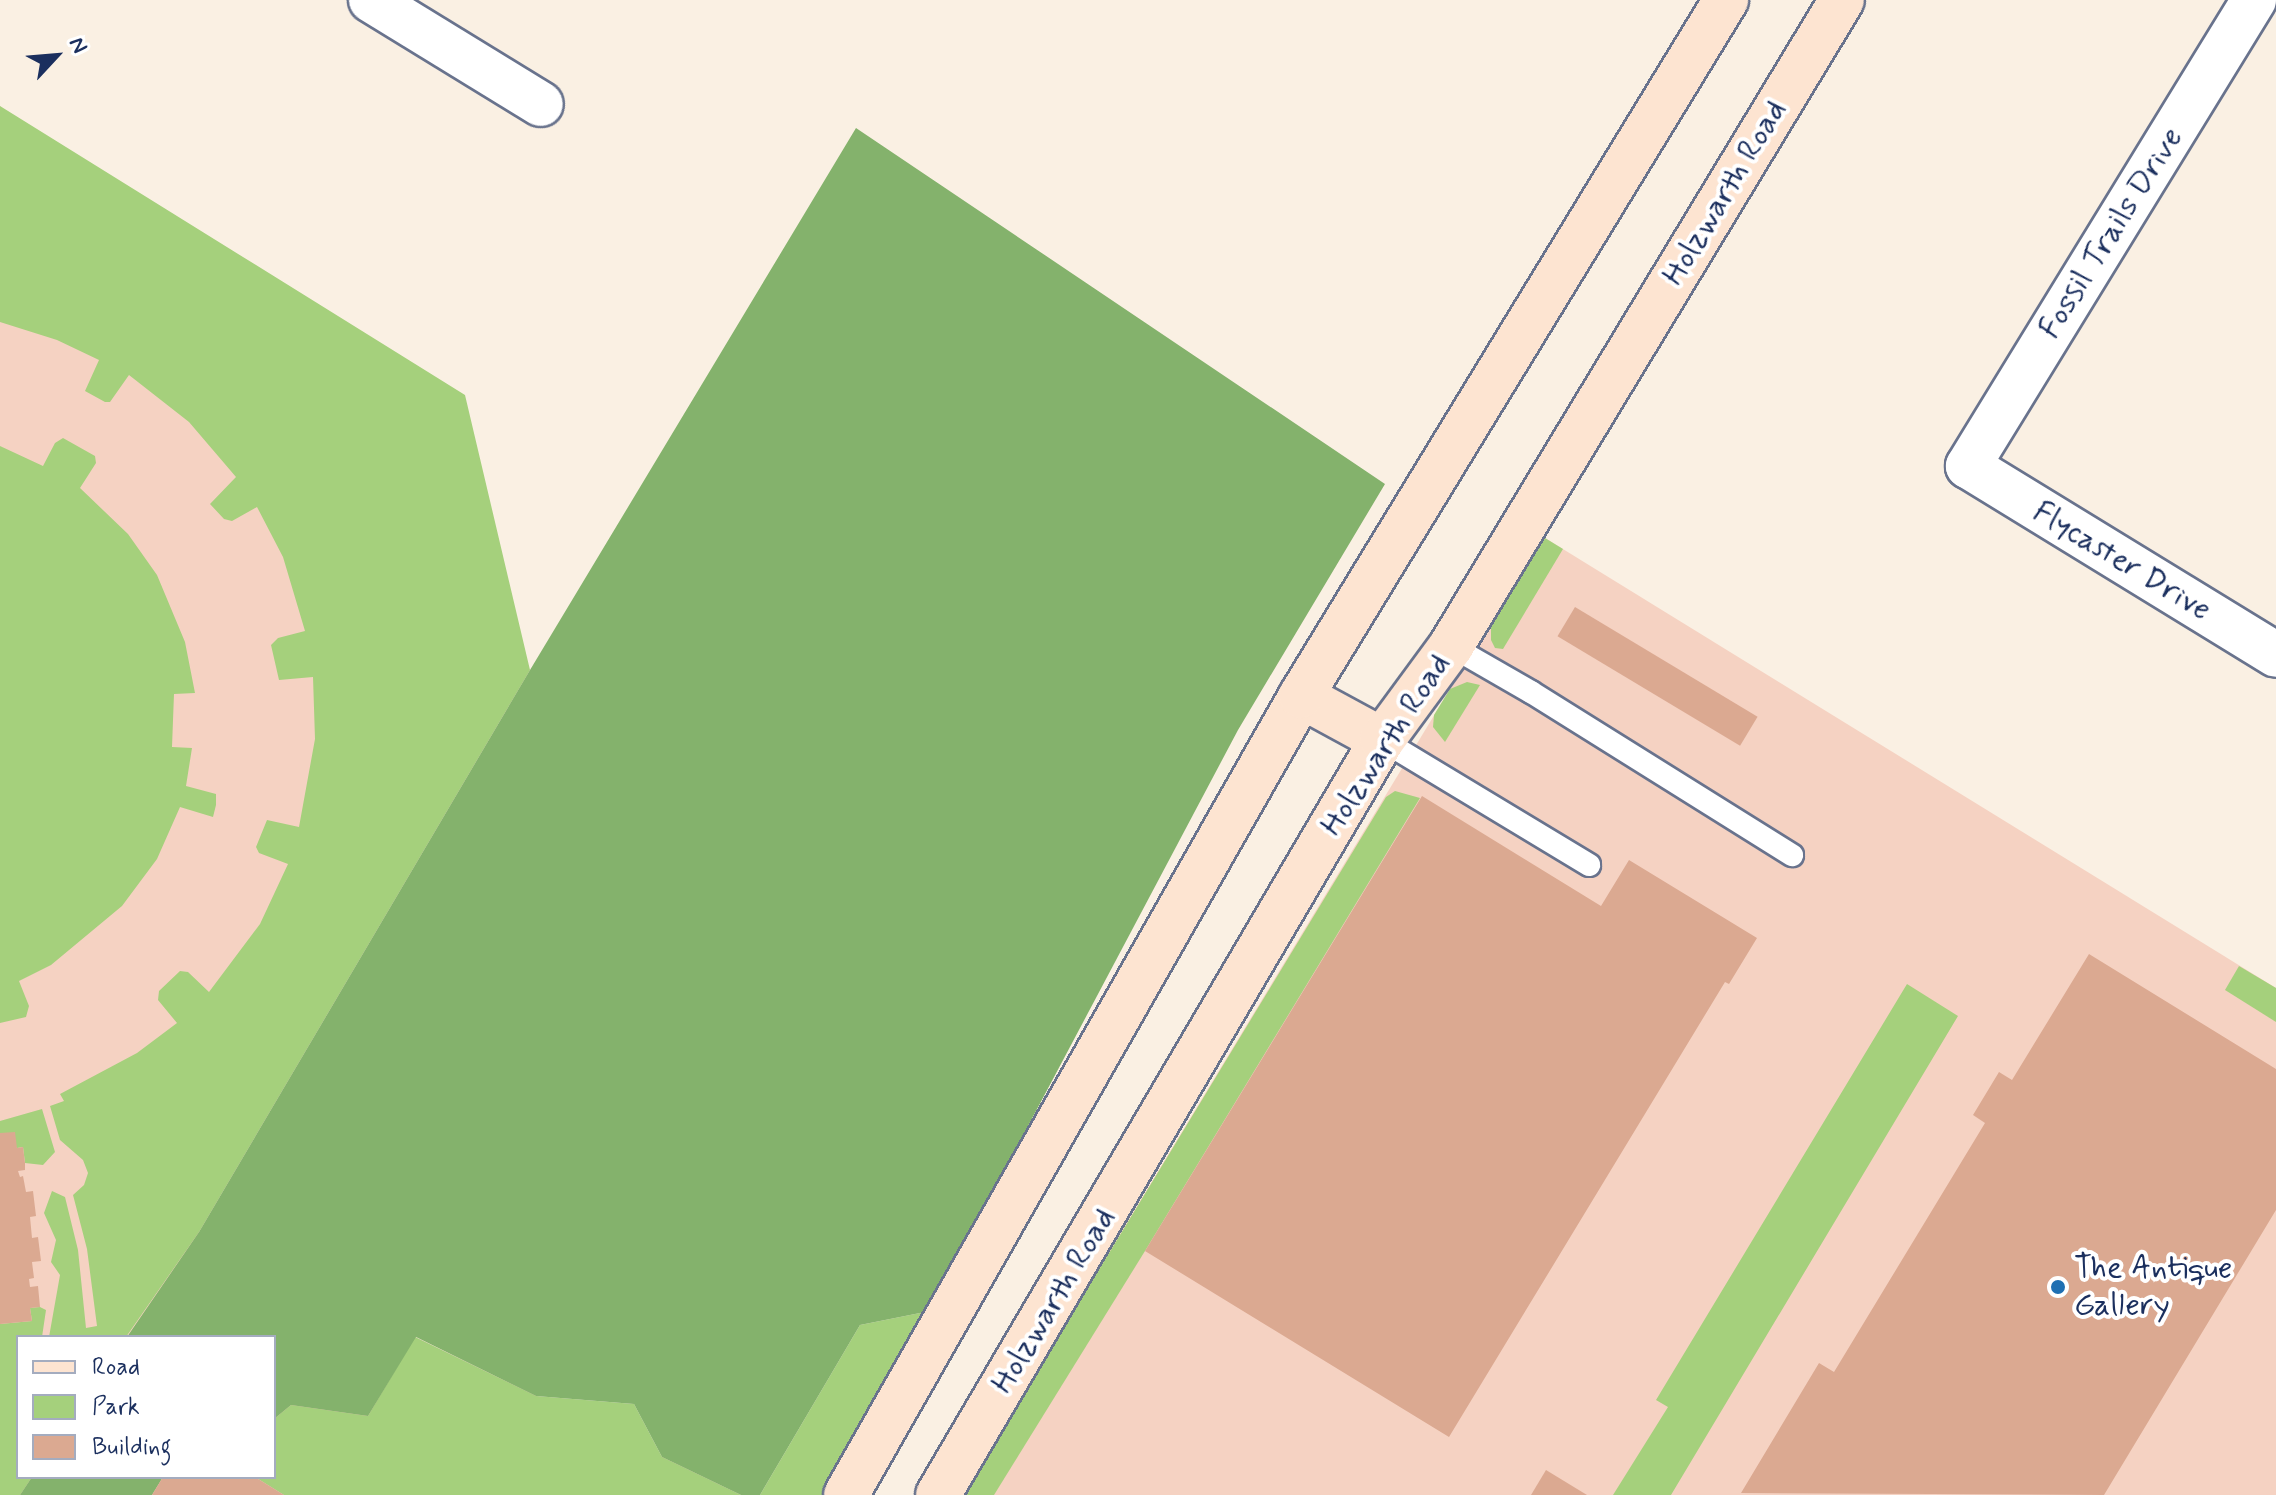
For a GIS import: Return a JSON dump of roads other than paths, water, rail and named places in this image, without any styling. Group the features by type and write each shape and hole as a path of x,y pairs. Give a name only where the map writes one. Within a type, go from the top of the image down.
{"main road":[{"path":"846,1495 1301,696 1726,0"},
{"name":"Holzwarth Road","path":"938,1495 1382,740 1451,646 1842,0"},
{"path":"1301,696 1382,740"}],"street":[{"path":"371,0 541,104"},
{"name":"Fossil Trails Drive","path":"1968,466 2254,0"},
{"name":"Flycaster Drive","path":"1968,466 2276,655"}],"lane":[{"path":"1451,646 1531,692 1792,855"},
{"path":"1382,740 1589,865"}],"place":[{"name":"The Antique Gallery","path":"2058,1287"}]}
